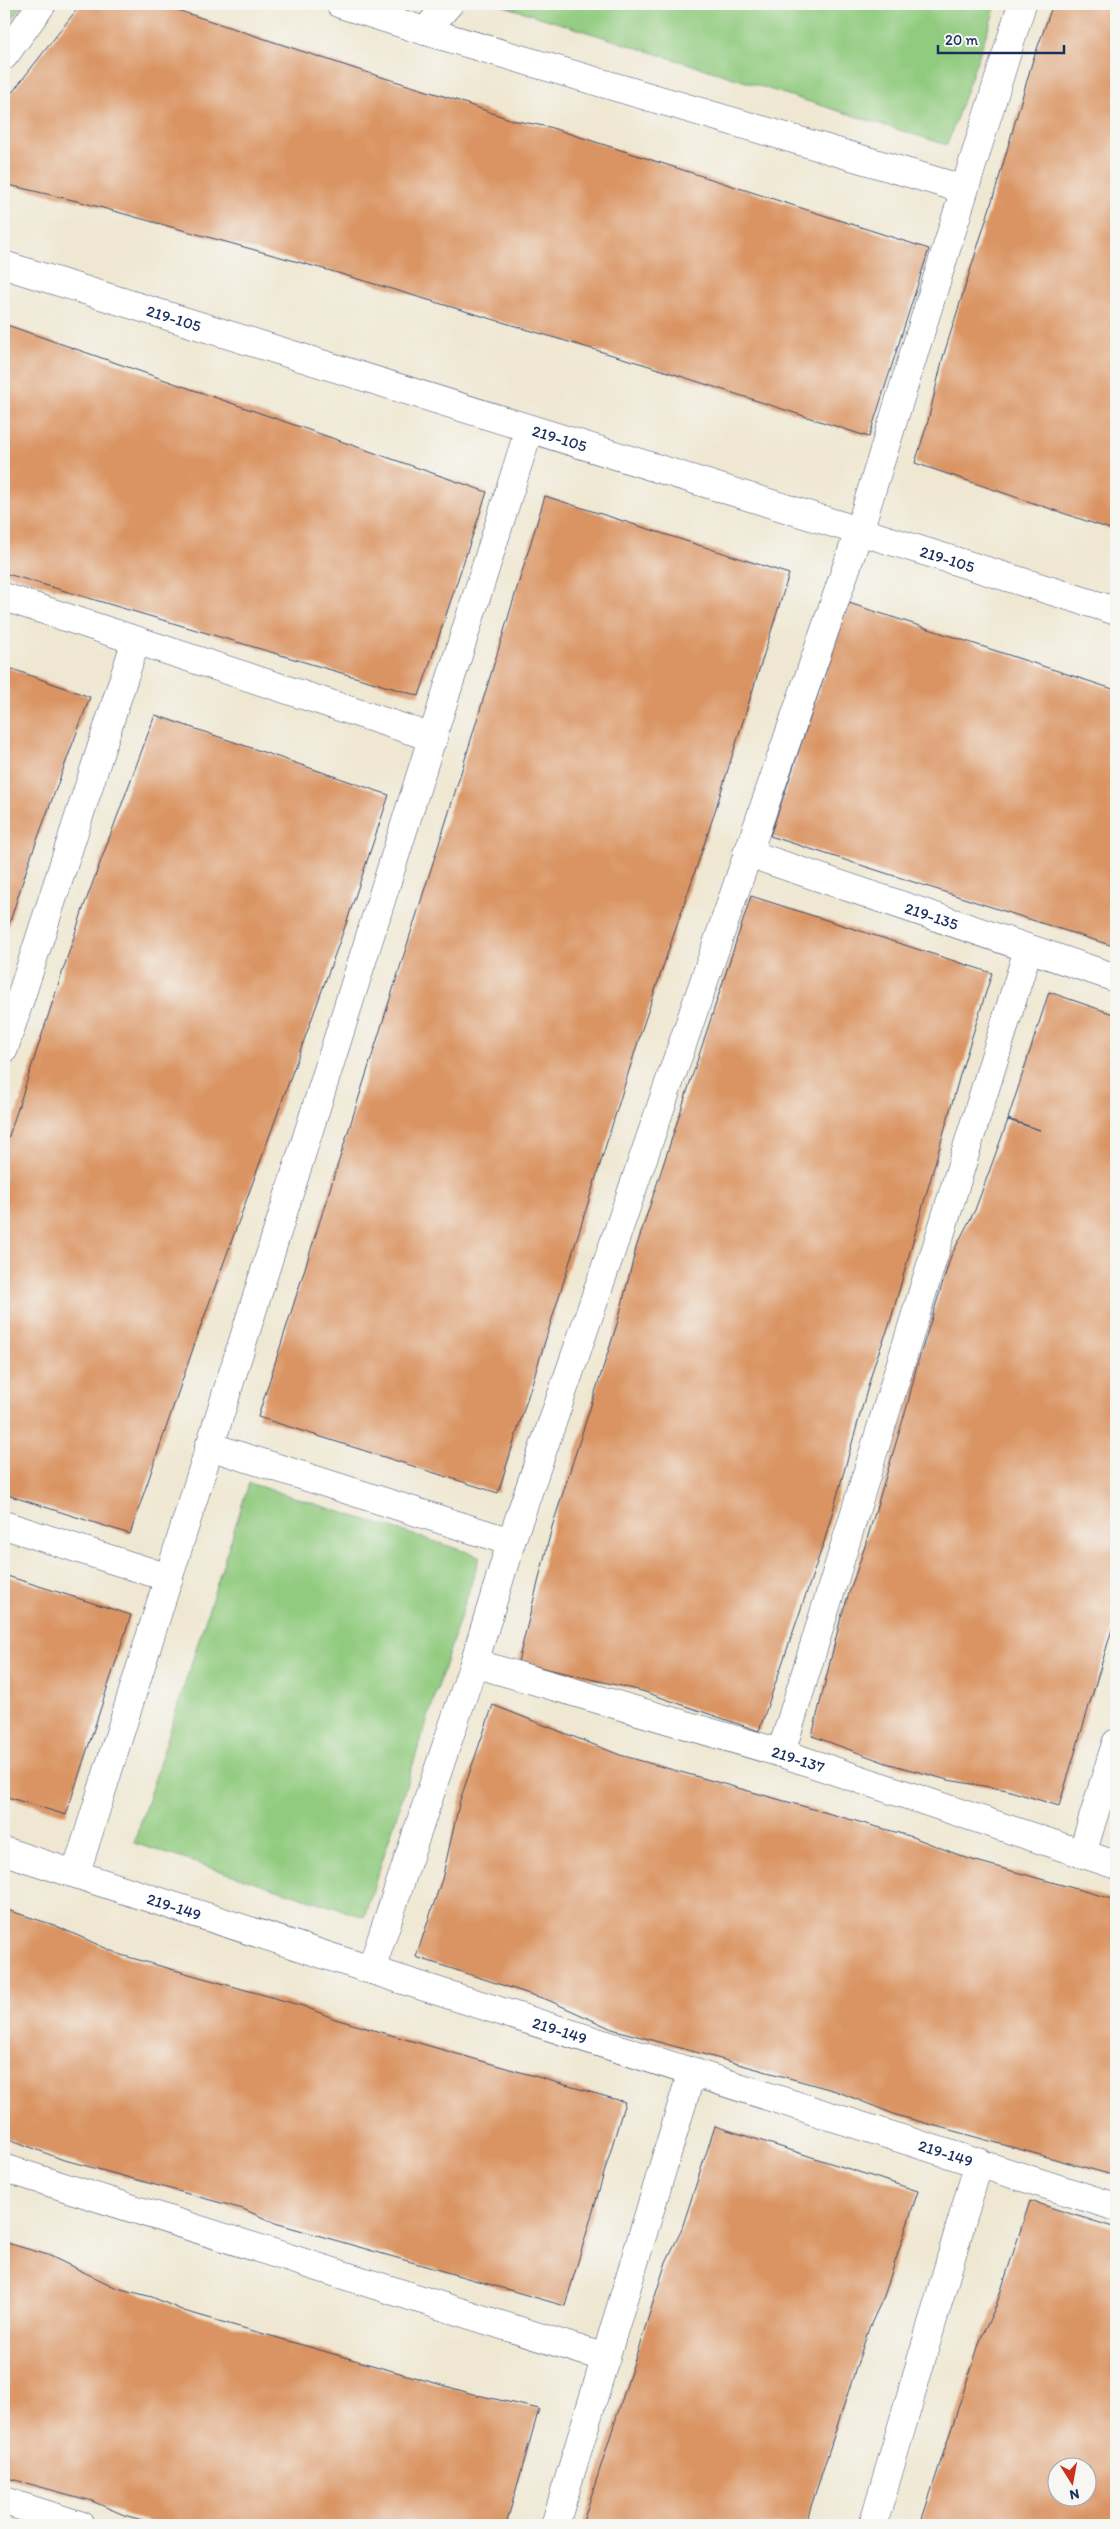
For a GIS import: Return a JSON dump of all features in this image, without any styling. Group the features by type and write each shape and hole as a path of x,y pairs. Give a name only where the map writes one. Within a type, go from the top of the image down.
{"street":[{"path":"4,56 42,4"},
{"path":"340,4 425,31 963,189"},
{"path":"425,31 449,4"},
{"path":"371,1970 474,1663 510,1542 859,531 963,189 1022,4"},
{"name":"219-105","path":"4,265 1116,611"},
{"path":"76,1873 434,738 529,429"},
{"path":"4,597 434,738"},
{"path":"4,1048 136,640"},
{"name":"219-135","path":"747,853 1116,978"},
{"path":"781,1753 1028,949"},
{"path":"210,1446 510,1542"},
{"path":"4,1525 169,1578"},
{"name":"219-137","path":"474,1663 781,1753 1116,1865"},
{"path":"1082,1854 1116,1743"},
{"name":"219-149","path":"4,1851 1116,2207"},
{"path":"555,2525 692,2072"},
{"path":"873,2525 979,2162"},
{"path":"4,2168 606,2358"},
{"path":"4,2501 80,2525"}],"green space":[{"path":"4,4 24,4 4,29"},
{"path":"498,4 997,4 947,145"},
{"path":"249,1483 480,1556 364,1917 134,1843"}],"building":[{"path":"81,4 159,4 453,99 512,120 549,127 929,249 869,437 646,365 331,271 81,202 4,184 4,103"},
{"path":"1053,4 1116,4 1116,531 915,463 928,421 943,357 997,185 1032,63"},
{"path":"4,324 487,492 419,696 4,573"},
{"path":"545,496 789,574 710,827 642,1029 498,1493 258,1417 449,812"},
{"path":"849,603 1116,690 1116,947 770,836"},
{"path":"4,666 90,697 30,859 4,940"},
{"path":"155,715 389,795 347,921 197,1337 130,1534 4,1494 4,1151 84,906"},
{"path":"751,896 992,973 960,1075 889,1326 875,1362 824,1542 759,1731 642,1691 518,1662 552,1527 618,1321 636,1248"},
{"path":"1049,992 1116,1015 1116,1616 1059,1806 1007,1790 948,1780 886,1763 812,1736 841,1617 865,1546 908,1403 917,1365 951,1256 975,1210 1008,1120 1040,1130 1008,1119"},
{"path":"4,1575 131,1615 66,1815 4,1796"},
{"path":"493,1705 620,1755 913,1837 969,1859 1116,1900 1116,2176 896,2115 836,2091 612,2029 548,2000 416,1957 442,1879 460,1800"},
{"path":"4,1909 54,1925 121,1955 303,2006 335,2019 625,2102 565,2306 275,2223 243,2209 61,2159 4,2137"},
{"path":"715,2126 918,2191 884,2296 869,2328 805,2525 582,2525 666,2262 681,2231"},
{"path":"1030,2201 1116,2228 1116,2525 920,2525 981,2338 996,2306"},
{"path":"4,2242 48,2255 117,2288 152,2297 184,2311 473,2394 539,2409 506,2525 160,2525 124,2515 92,2501 4,2477"}]}
